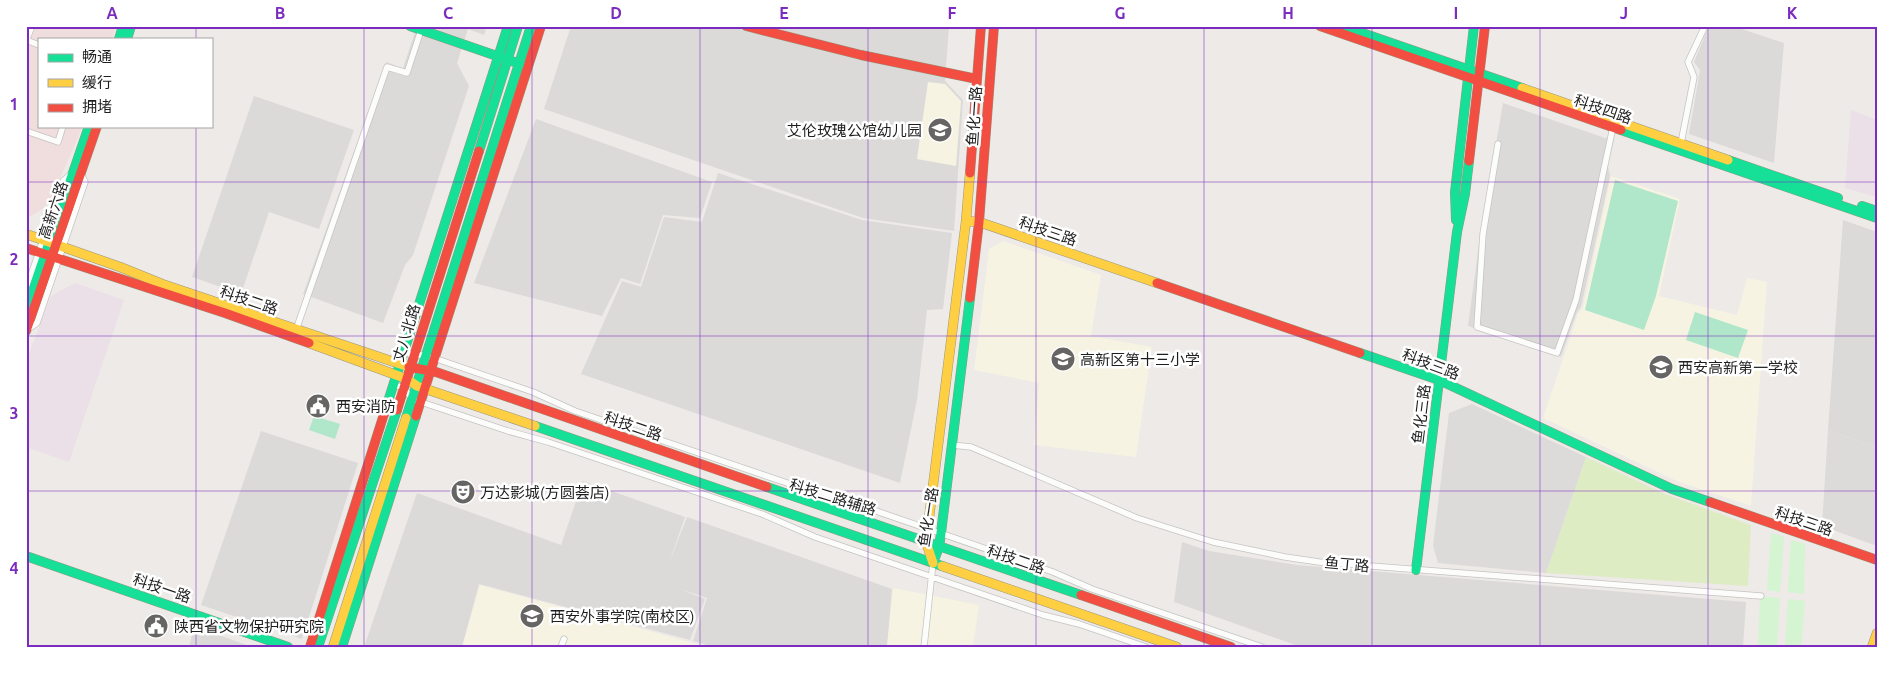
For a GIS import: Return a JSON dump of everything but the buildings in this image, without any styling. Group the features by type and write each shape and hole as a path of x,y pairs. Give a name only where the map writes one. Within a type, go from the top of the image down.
{"main road":[{"path":"119,38 123,26"},
{"path":"127,38 131,26"},
{"path":"410,26 524,65 541,26"},
{"path":"310,647 401,382 400,364 403,352 508,26"},
{"name":"丈八北路","path":"318,647 401,382 413,355 518,26"},
{"name":"丈八北路","path":"333,647 417,400 524,65 531,26"},
{"path":"746,26 861,55 977,79"},
{"name":"鱼化一路","path":"934,563 926,542 927,528 966,221 981,26"},
{"name":"鱼化一路","path":"934,563 941,533 979,222 994,26"},
{"name":"科技四路","path":"1320,26 1468,73"},
{"name":"科技四路","path":"1342,26 1613,126 1877,218"},
{"name":"鱼化三路","path":"1457,232 1455,192 1474,26"},
{"name":"鱼化三路","path":"1416,570 1457,232 1466,194 1486,26"},
{"name":"科技四路","path":"1479,77 1681,143 1877,211"},
{"name":"高新六路","path":"26,330 77,172 88,128"},
{"name":"高新六路","path":"77,172 96,128"},
{"name":"科技三路","path":"966,221 979,222 1439,380 1672,488 1877,560"},
{"name":"科技二路","path":"26,234 120,266 162,284 296,330 335,341 409,367 426,369 1231,647"},
{"name":"科技二路","path":"26,248 303,340 401,382 421,387 1177,647"},
{"name":"高新六路","path":"26,310 49,256"},
{"path":"342,647 417,400"},
{"name":"科技一路","path":"26,556 288,647"},
{"path":"1872,647 1877,633"}],"street":[{"path":"32,26 26,41 38,45"},
{"path":"1681,143 1694,77 1688,62 1705,26"},
{"path":"296,330 387,66 407,72 421,30"},
{"path":"1498,144 1483,234 1477,326 1558,353 1576,300 1613,126"},
{"path":"26,131 58,142 62,128"},
{"path":"26,290 49,256 53,243 85,182 77,172"},
{"name":"科技二路辅路","path":"403,352 430,357 533,392 584,414 793,486 821,492 927,528 1053,572 1092,589 1262,647"},
{"path":"401,382 417,400 762,514 815,536 1043,615 1079,624 1146,647"},
{"name":"鱼丁路","path":"952,445 971,448 1137,518 1213,542 1285,557 1319,562 1416,570 1760,596"},
{"path":"924,647 934,563"},
{"path":"561,647 564,639"}],"shaded area":[{"path":"26,26 116,26 112,38 38,38 38,128 82,128 50,201 41,210 29,217 26,216"},
{"path":"417,26 487,26 484,35 468,29 457,63 469,86 413,255 405,265 383,323 303,294 386,62 403,68"},
{"path":"571,26 949,26 945,81 963,100 954,231 863,218 544,109"},
{"path":"1709,26 1733,26 1784,43 1774,163 1689,134 1700,70 1694,62"},
{"name":"艾伦玫瑰公馆幼儿园","path":"928,82 945,84 961,101 956,166 917,159"},
{"path":"254,96 354,130 319,229 269,212 241,294 192,277"},
{"path":"1503,103 1614,141 1607,162 1610,176 1581,307 1577,312 1561,357 1468,326 1480,237"},
{"path":"1851,110 1877,120 1877,197 1845,188"},
{"path":"536,119 712,182 700,218 663,215 640,284 621,278 602,316 474,283"},
{"path":"718,173 862,220 952,233 943,309 927,310 917,400 900,483 581,374 622,281 641,287 664,217 702,222"},
{"name":"西安高新第一学校","path":"1611,176 1680,199 1659,296 1737,315 1747,278 1767,282 1751,506 1679,482 1543,418 1578,314 1583,307"},
{"path":"1843,220 1877,232 1877,447 1828,430"},
{"name":"高新区第十三小学","path":"1003,241 1101,275 1091,336 1152,347 1136,457 1034,445 1039,383 974,370 989,249"},
{"path":"75,283 124,300 69,462 26,447 26,362 51,296"},
{"path":"1472,404 1586,457 1546,573 1438,563 1433,546 1449,413"},
{"path":"1828,430 1877,447 1877,542 1874,545 1822,526"},
{"path":"261,431 358,463 302,639 201,605"},
{"path":"583,481 685,517 669,563 687,517 892,589 887,647 714,647 693,641 707,598 680,589 705,599 690,640 479,584 462,647 364,647 417,493 561,545"},
{"path":"1182,542 1209,551 1297,565 1746,602 1743,647 1301,647 1174,602"},
{"name":"西安外事学院(南校区)","path":"480,585 708,647 462,647"},
{"path":"893,588 979,605 973,647 887,647"},
{"path":"194,626 252,647 189,647"}],"green space":[{"path":"1615,180 1678,201 1656,296 1644,330 1585,310"},
{"path":"1695,312 1748,330 1738,358 1686,340"},
{"path":"314,416 340,424 335,439 309,430"},
{"path":"1586,457 1665,494 1751,525 1748,586 1546,573"},
{"path":"1771,533 1784,537 1780,592 1767,590"},
{"path":"1791,540 1805,544 1804,594 1788,592"},
{"path":"1760,596 1780,598 1777,647 1758,647"},
{"path":"1788,599 1805,601 1801,647 1785,647"}],"traffic: fast":[{"path":"119,38 123,26"},
{"path":"127,38 131,26"},
{"path":"410,26 526,66"},
{"path":"384,414 508,26"},
{"path":"479,151 518,26"},
{"path":"406,418 531,26"},
{"path":"1342,26 1522,88"},
{"path":"1456,220 1455,192 1474,26"},
{"path":"26,310 88,128"},
{"path":"1621,130 1877,218"},
{"path":"1728,160 1838,198"},
{"path":"1416,570 1457,232 1465,194 1469,161"},
{"path":"1862,206 1877,211"},
{"path":"933,563 939,547 941,533 970,298"},
{"path":"1360,353 1439,380 1672,489 1710,502"},
{"path":"318,647 397,410"},
{"path":"342,647 416,416"},
{"path":"535,426 942,566"},
{"path":"767,487 1081,595"},
{"path":"26,556 288,647"}],"traffic: slow":[{"path":"1522,88 1728,160"},
{"path":"933,563 926,542 966,221 970,173"},
{"path":"966,221 979,222 1157,283"},
{"path":"26,234 162,284 409,367"},
{"path":"309,343 407,379 417,386 535,426"},
{"path":"333,647 406,418"},
{"path":"942,566 1177,647"},
{"path":"1872,647 1877,633"}],"traffic: jam":[{"path":"416,416 541,26"},
{"path":"746,26 861,55 977,79"},
{"path":"970,173 981,26"},
{"path":"970,298 979,222 994,26"},
{"path":"1320,26 1621,130"},
{"path":"1469,161 1485,26"},
{"path":"26,331 96,128"},
{"path":"397,410 479,151"},
{"path":"26,248 225,313 309,343"},
{"path":"1157,283 1360,353"},
{"path":"409,367 436,372 767,487"},
{"path":"310,647 384,414"},
{"path":"1710,502 1877,560"},
{"path":"1081,595 1231,647"}],"place":[{"name":"艾伦玫瑰公馆幼儿园","path":"940,130"},
{"name":"高新区第十三小学","path":"1063,359"},
{"name":"西安高新第一学校","path":"1661,367"},
{"name":"西安消防","path":"318,406"},
{"name":"万达影城(方圆荟店)","path":"463,492"},
{"name":"西安外事学院(南校区)","path":"532,616"},
{"name":"陕西省文物保护研究院","path":"156,626"}]}
